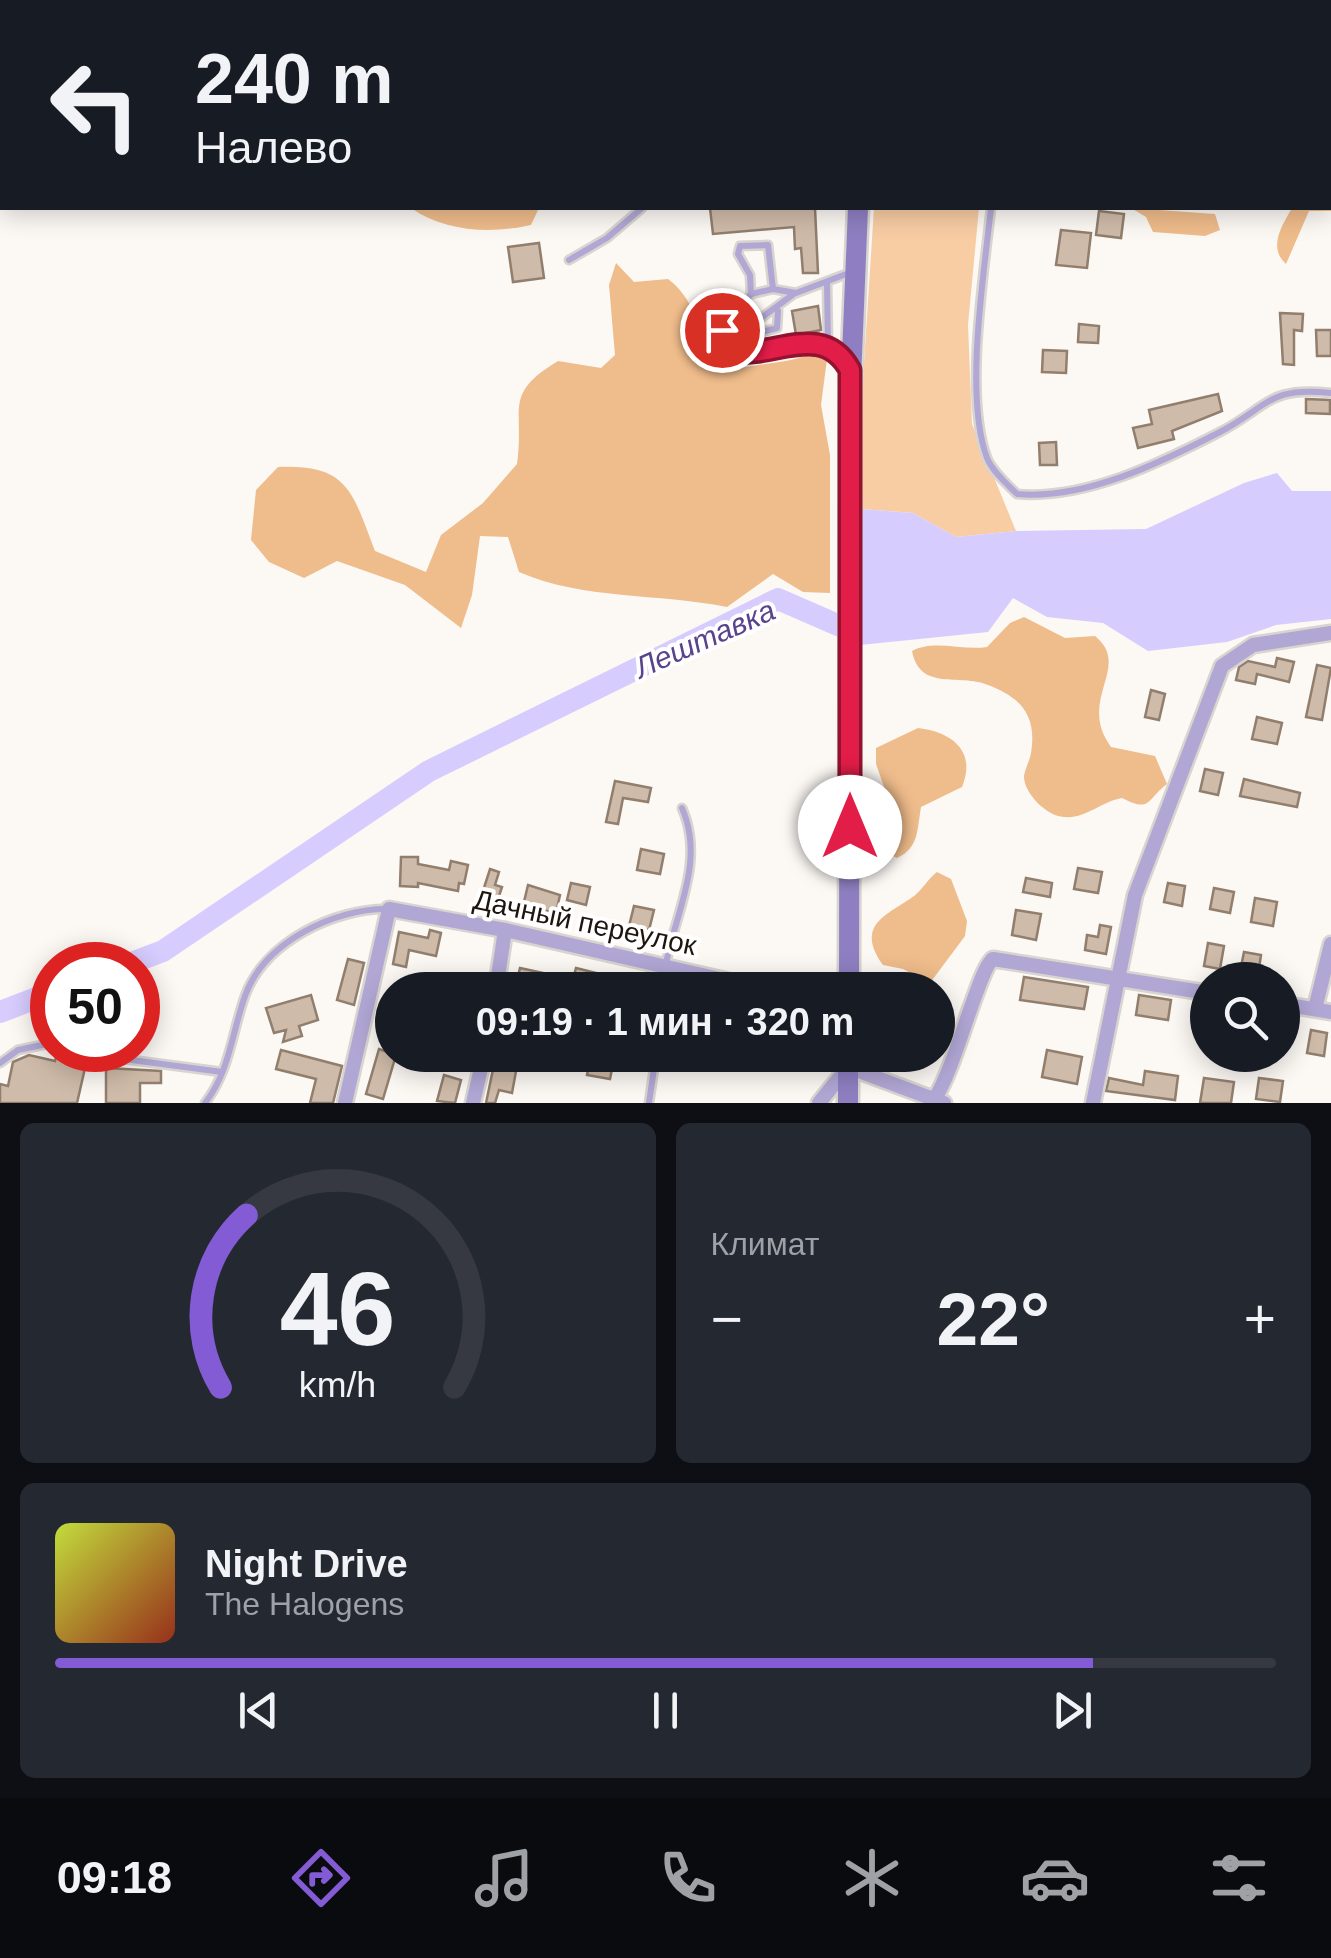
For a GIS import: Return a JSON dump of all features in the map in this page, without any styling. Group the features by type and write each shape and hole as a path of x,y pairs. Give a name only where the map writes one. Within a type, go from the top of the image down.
{"main road":[{"path":"849,972 850,370 858,210"},
{"path":"845,1103 847,1072"}],"street":[{"path":"1093,1103 1141,879 1222,666 1253,645 1331,633"},
{"path":"345,1103 390,909"},
{"name":"Дачный переулок","path":"390,909 694,972"},
{"path":"499,972 505,930"},
{"path":"1314,1009 1331,944"},
{"path":"874,1072 939,1100 971,1016 979,978 986,964 1003,958 1190,990"},
{"path":"1300,1007 1331,1012"},
{"path":"473,1103 480,1072"},
{"path":"822,1103 841,1072"},
{"path":"822,1103 845,1103"}],"lane":[{"path":"569,260 607,238 640,210"},
{"path":"991,210 980,319 979,417 987,461 1017,494 1070,492 1128,473 1234,424 1271,397 1290,391 1331,394"},
{"path":"752,294 750,274 738,254 740,246 768,245 773,289"},
{"path":"850,370 841,354 819,342 745,354 733,352 724,342 722,330 752,294 773,289 796,292 855,270"},
{"path":"827,282 828,346"},
{"path":"722,330 778,309 796,292"},
{"path":"724,342 777,328 778,309"},
{"path":"664,972 692,854 682,808"},
{"path":"205,1103 222,1072 244,997 262,967 306,932 335,916 390,909"},
{"path":"0,1063 18,1050 30,1048"},
{"path":"160,1064 222,1072"},
{"path":"649,1103 654,1072"}],"shaded area":[{"path":"414,210 538,210 531,225 500,230 469,229"},
{"path":"874,210 979,210 968,325 972,424 1016,531 956,537 913,513 862,509 862,394"},
{"path":"1134,210 1215,214 1220,230 1205,236 1153,232 1146,217"},
{"path":"1291,210 1331,210 1309,211 1286,264 1277,243"},
{"path":"616,263 634,282 668,279 679,289 712,349 731,370 815,352 827,359 821,405 830,455 830,593 803,592 773,574 727,607 595,592 519,572 508,537 480,536 472,595 461,628 405,585 337,561 304,578 269,562 251,540 256,490 278,467 302,467 334,477 344,486 375,551 426,572 441,535 483,503 517,464 520,404 529,383 558,361 601,368 615,355 609,285"},
{"path":"1277,473 1292,491 1331,491 1331,619 1276,625 1227,642 1148,651 1103,623 1047,617 1013,598 988,632 860,645 862,509 913,513 956,537 1016,531 1146,529 1244,483"},
{"path":"1024,617 1065,638 1095,636 1105,648 1109,660 1099,714 1102,730 1111,747 1155,756 1167,784 1148,803 1122,798 1072,817 1051,813 1032,797 1025,783 1032,729 1018,702 988,685 932,677 916,664 912,651 929,646 987,647 1010,623"},
{"path":"918,728 941,734 958,745 966,774 962,787 921,807 913,844 897,858 883,851 878,836 891,807 876,764 876,748"},
{"path":"937,872 951,879 967,921 965,936 938,972 909,972 883,965 872,940 878,922 917,894"}],"building":[{"path":"710,210 815,210 818,273 803,273 801,248 795,249 794,227 713,234"},
{"path":"1099,211 1124,214 1121,238 1096,235"},
{"path":"1061,230 1091,233 1087,268 1056,265"},
{"path":"539,243 544,278 513,282 508,247"},
{"path":"818,306 821,330 796,335 792,311"},
{"path":"1280,313 1303,314 1302,331 1294,330 1294,365 1283,364"},
{"path":"1079,324 1099,326 1098,343 1078,342"},
{"path":"1316,330 1331,330 1331,356 1317,356"},
{"path":"1043,350 1067,351 1066,373 1042,372"},
{"path":"1218,394 1222,411 1172,431 1174,439 1138,448 1133,428 1152,424 1149,410"},
{"path":"1306,399 1330,400 1330,414 1306,413"},
{"path":"1056,442 1057,465 1040,465 1039,443"},
{"path":"1277,658 1294,662 1289,682 1257,674 1255,684 1236,680 1239,667 1248,661 1275,667"},
{"path":"1317,665 1331,668 1322,720 1306,717"},
{"path":"1151,690 1165,694 1159,720 1145,717"},
{"path":"1257,717 1282,723 1277,744 1252,739"},
{"path":"1205,769 1223,773 1218,795 1200,791"},
{"path":"1244,779 1300,793 1297,807 1240,796"},
{"path":"615,781 651,788 648,802 623,798 618,824 606,822"},
{"path":"641,849 664,854 660,874 637,870"},
{"path":"401,857 418,857 418,864 449,870 451,861 468,865 464,884 459,883 458,891 418,883 418,887 400,886"},
{"path":"1078,868 1102,872 1098,893 1074,889"},
{"path":"490,869 499,872 495,885 502,887 498,899 482,894"},
{"path":"1026,878 1052,883 1050,897 1023,892"},
{"path":"571,883 590,887 586,905 567,900"},
{"path":"1168,883 1185,886 1182,906 1164,902"},
{"path":"528,885 560,895 556,913 523,906"},
{"path":"1214,888 1234,892 1230,913 1210,909"},
{"path":"1255,898 1277,902 1273,926 1251,922"},
{"path":"634,906 654,910 649,930 629,926"},
{"path":"1016,910 1041,914 1036,940 1012,935"},
{"path":"1100,925 1111,927 1106,954 1085,950 1087,935 1098,937"},
{"path":"430,930 441,933 436,956 409,950 406,967 393,964 399,932 428,938"},
{"path":"1208,943 1224,946 1221,962 1205,962"},
{"path":"1244,952 1261,955 1260,962 1242,962"},
{"path":"348,959 364,963 354,1005 337,1000"},
{"path":"1024,977 1088,987 1084,1009 1020,1000"},
{"path":"311,995 318,1020 299,1026 302,1036 283,1042 286,1030 274,1033 266,1008"},
{"path":"1139,995 1171,1000 1168,1020 1136,1015"},
{"path":"1311,1030 1327,1033 1324,1056 1307,1053"},
{"path":"281,1050 342,1066 333,1103 310,1103 316,1079 276,1069"},
{"path":"1047,1050 1082,1057 1077,1084 1042,1077"},
{"path":"29,1055 30,1072 84,1072 77,1103 0,1103 0,1084 8,1086 13,1062"},
{"path":"375,1063 375,1072 391,1072 383,1099 366,1094"},
{"path":"161,1071 161,1083 140,1083 140,1103 106,1103 106,1072"},
{"path":"1145,1071 1178,1076 1175,1100 1106,1091 1109,1078 1143,1085"},
{"path":"492,1072 516,1072 512,1093 499,1090 495,1103 486,1103"},
{"path":"588,1072 611,1072 610,1079 587,1075"},
{"path":"444,1075 461,1080 455,1103 437,1101"},
{"path":"1204,1078 1234,1082 1231,1103 1200,1103"},
{"path":"1259,1078 1283,1081 1280,1102 1256,1099"}],"waterway":[{"name":"Лештавка","path":"160,952 429,771 778,599 840,626 870,624"},
{"name":"Лештавка","path":"0,1012 30,1000"}],"route":[{"path":"722,330 724,342 733,352 745,354 769,347 819,342 841,354 850,370 850,827"}]}
